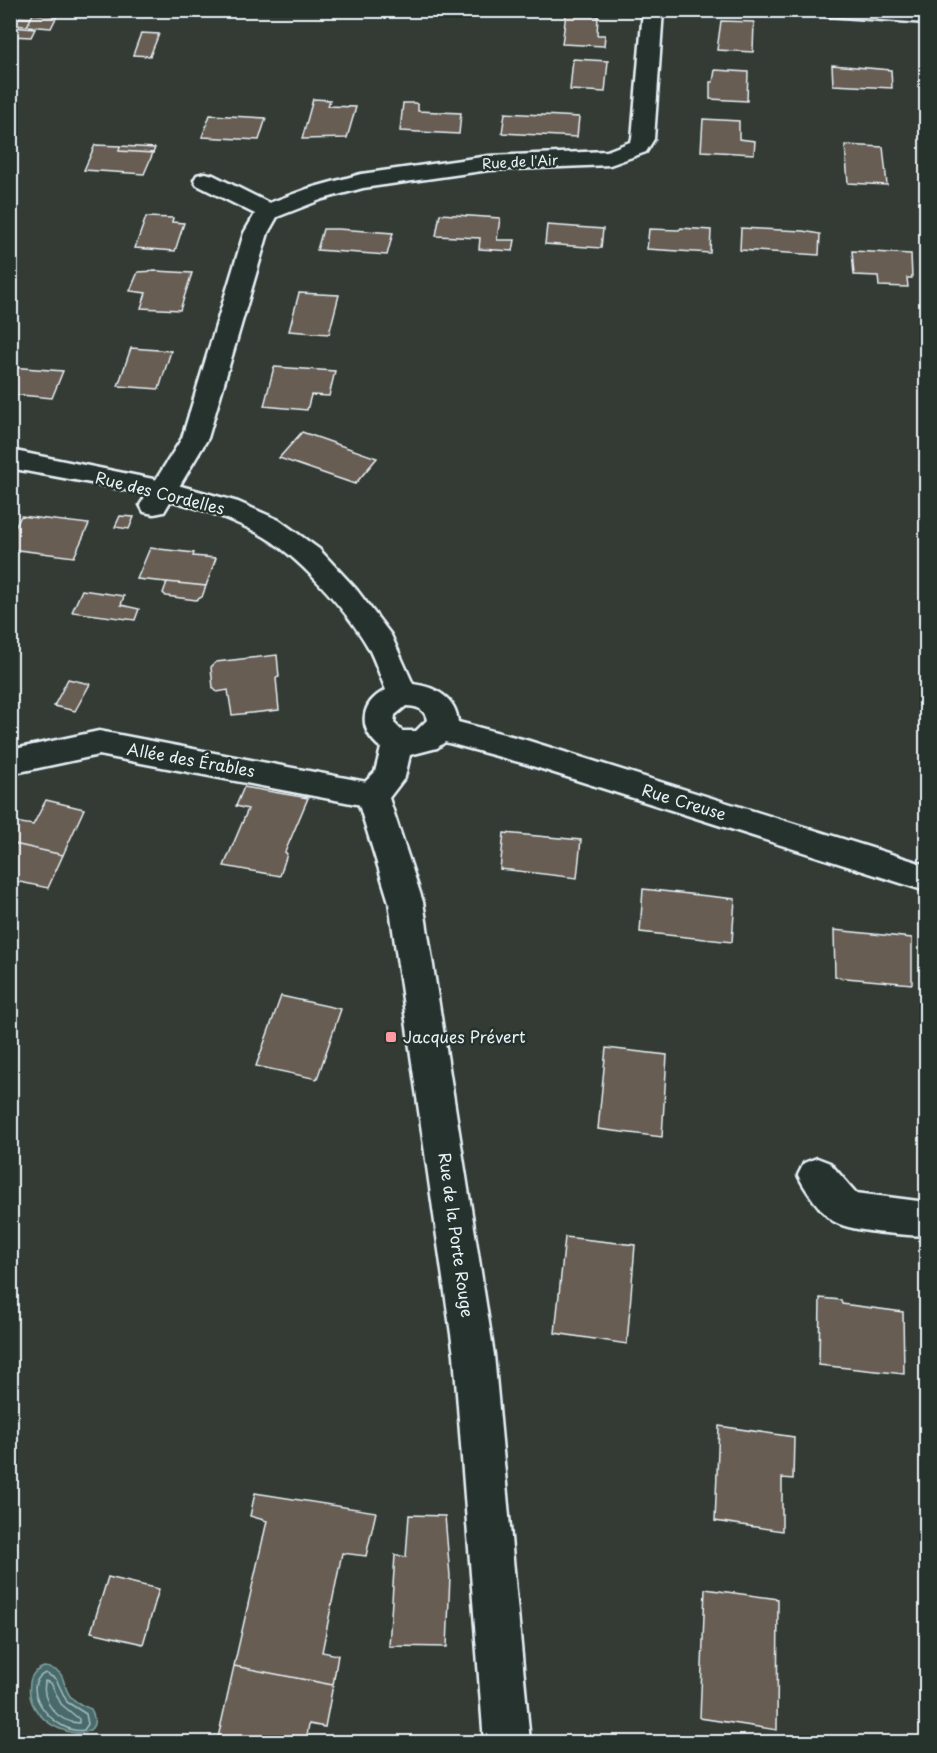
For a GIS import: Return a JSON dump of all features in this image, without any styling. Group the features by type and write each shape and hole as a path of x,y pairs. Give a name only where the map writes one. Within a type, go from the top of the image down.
{"street":[{"name":"Rue de l'Air","path":"268,212 315,194 361,181 489,163 610,158 638,147 643,139 653,10"},
{"path":"827,10 927,17"},
{"path":"159,498 195,438 256,233 268,212 205,180"},
{"name":"Rue des Cordelles","path":"10,459 159,498 228,509 269,527 309,556 346,596 381,643 403,695"},
{"path":"403,695 412,695 432,700 442,713 443,721 440,729 427,740 418,743 398,742 383,733 378,726 378,718 386,704 403,695"},
{"name":"Rue Creuse","path":"440,729 526,752 927,878"},
{"path":"372,795 389,777 398,742"},
{"name":"Allée des Érables","path":"10,762 99,743 372,795"},
{"name":"Rue de la Porte Rouge","path":"372,795 406,902 474,1354 507,1743"},
{"path":"817,1175 846,1209 927,1219"}],"water":[{"path":"44,1667 57,1671 72,1698 91,1709 94,1723 89,1730 79,1733 65,1731 51,1724 39,1714 31,1700 30,1683 34,1673"}],"building":[{"path":"33,14 57,16 51,28 27,26"},
{"path":"566,14 598,16 597,35 605,35 604,46 562,44"},
{"path":"10,17 31,18 27,26 10,25"},
{"path":"721,21 754,22 753,52 717,50"},
{"path":"10,27 35,29 31,37 10,36"},
{"path":"141,33 159,34 150,56 133,55"},
{"path":"573,59 608,61 605,92 570,90"},
{"path":"832,65 891,70 892,88 833,85"},
{"path":"715,70 748,72 747,101 710,99 710,82 713,82"},
{"path":"313,99 330,100 328,106 356,107 347,138 302,139"},
{"path":"403,103 415,103 418,105 418,111 461,113 459,134 400,131"},
{"path":"505,113 579,117 577,137 502,133"},
{"path":"210,115 266,118 259,140 202,137"},
{"path":"703,119 739,121 739,139 755,141 754,154 701,151"},
{"path":"95,145 120,146 119,151 153,153 144,174 84,170"},
{"path":"845,145 883,147 887,185 848,183"},
{"path":"120,146 155,148 153,153 119,151"},
{"path":"440,214 500,218 497,240 515,240 513,251 479,249 480,238 436,236"},
{"path":"146,217 173,218 172,222 184,223 175,251 135,248"},
{"path":"547,225 603,229 601,248 545,244"},
{"path":"681,228 711,230 710,253 647,249 649,229 679,230"},
{"path":"741,228 820,234 819,255 740,250"},
{"path":"323,229 393,233 387,255 317,250"},
{"path":"852,251 911,254 912,278 907,278 908,287 879,286 878,276 854,275"},
{"path":"138,272 192,273 180,310 141,308 146,293 130,291"},
{"path":"299,293 339,295 329,334 289,331"},
{"path":"131,348 171,351 159,389 118,386"},
{"path":"10,367 63,371 52,398 10,394"},
{"path":"274,367 335,371 329,396 311,395 307,410 264,406"},
{"path":"302,432 377,458 355,484 279,458"},
{"path":"21,516 89,524 74,557 10,549 10,537"},
{"path":"120,516 134,517 129,529 115,527"},
{"path":"150,548 216,558 206,586 137,579"},
{"path":"167,582 206,586 202,597 196,600 166,596 163,593"},
{"path":"82,590 124,596 121,605 139,609 135,620 72,612"},
{"path":"277,655 279,677 276,678 279,710 232,715 228,690 217,692 213,688 211,667 216,662"},
{"path":"68,679 90,684 75,711 54,706"},
{"path":"244,787 308,798 285,852 287,854 280,876 224,866 248,809 236,806"},
{"path":"46,800 84,809 63,855 10,843 10,830 15,822 33,825"},
{"path":"504,833 581,840 577,878 500,869"},
{"path":"10,843 63,855 48,888 10,880"},
{"path":"643,889 735,899 732,942 640,932"},
{"path":"834,930 912,938 912,984 835,977"},
{"path":"281,996 341,1009 317,1079 256,1066"},
{"path":"606,1048 667,1055 662,1137 598,1129"},
{"path":"565,1237 635,1245 627,1344 555,1333"},
{"path":"820,1298 841,1300 842,1304 903,1312 904,1374 819,1365"},
{"path":"719,1426 794,1437 793,1479 782,1478 782,1531 715,1521"},
{"path":"255,1493 376,1512 366,1556 342,1553 322,1652 338,1655 333,1685 234,1666 267,1521 250,1516"},
{"path":"409,1515 445,1516 450,1576 447,1647 389,1646 395,1555 406,1557"},
{"path":"108,1577 159,1589 143,1644 91,1632"},
{"path":"705,1589 778,1599 777,1730 700,1718"},
{"path":"234,1666 333,1685 325,1727 309,1724 306,1742 217,1742"}],"place":[{"name":"Jacques Prévert","path":"391,1037"}]}
